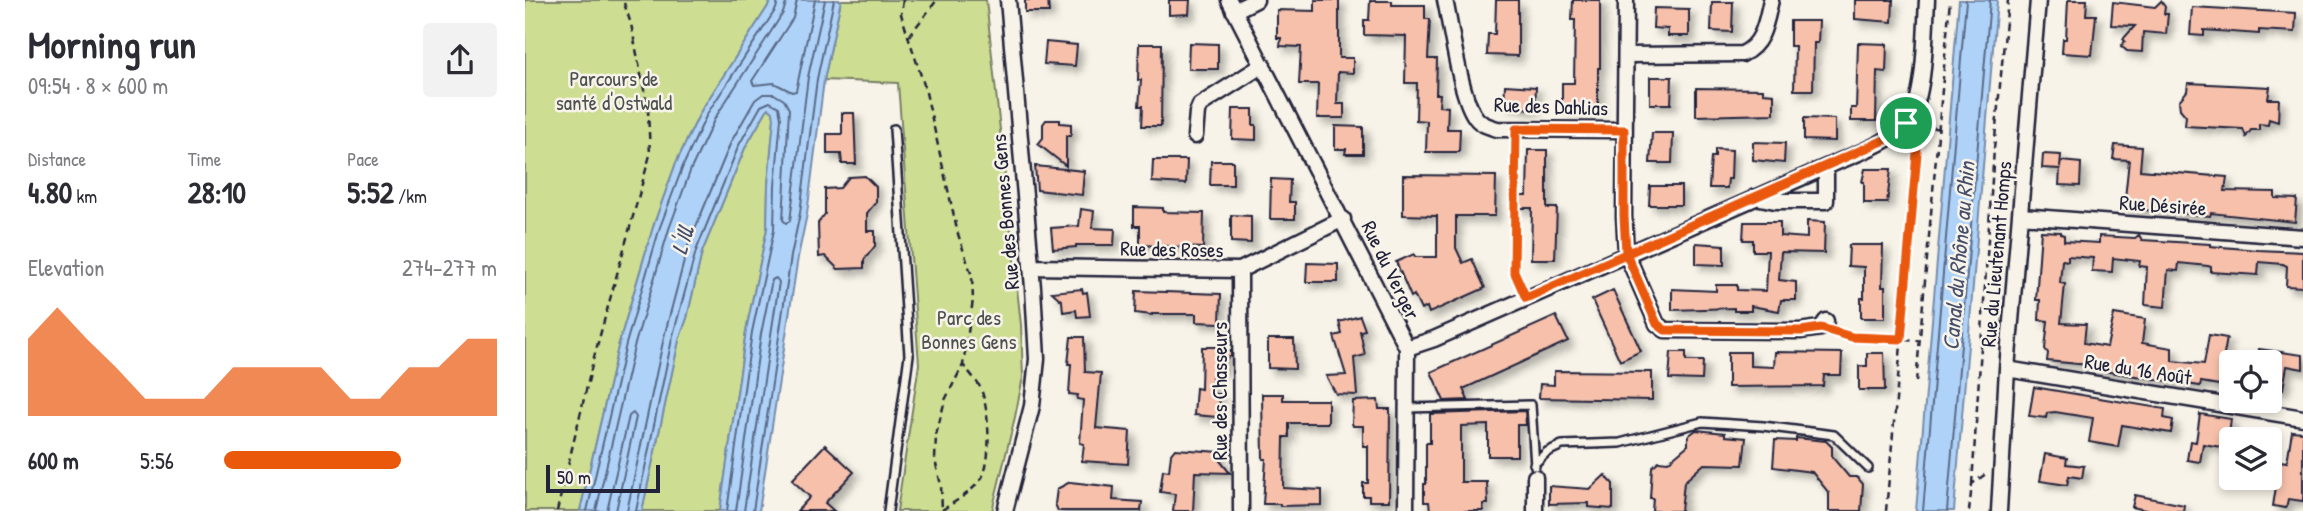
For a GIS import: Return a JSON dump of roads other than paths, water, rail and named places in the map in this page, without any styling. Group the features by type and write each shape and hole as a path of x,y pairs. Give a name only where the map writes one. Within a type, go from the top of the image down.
{"street":[{"name":"Rue des Bonnes Gens","path":"1000,0 1009,32"},
{"name":"Rue des Bonnes Gens","path":"1005,511 1028,428 1037,375 1031,267 1008,0"},
{"path":"1231,5 1256,0"},
{"name":"Rue des Dahlias","path":"1445,0 1466,97 1474,115 1487,126 1516,129 1624,130"},
{"path":"1626,0 1626,253 1657,324 1665,330 1801,331 1823,325"},
{"path":"1626,55 1742,54 1756,46 1761,38 1771,0"},
{"path":"1407,348 1434,339 1885,140 1906,123 1914,111 1919,94 1927,0"},
{"name":"Rue du Lieutenant Homps","path":"1999,511 2007,369 2038,0"},
{"name":"Rue du Verger","path":"1231,5 1407,348 1406,511"},
{"path":"1195,136 1200,105 1263,65"},
{"path":"1754,197 1775,201 1826,201 1826,167"},
{"name":"Rue Désirée","path":"2020,216 2303,237"},
{"name":"Rue des Roses","path":"1031,267 1240,270 1342,219"},
{"name":"Rue des Chasseurs","path":"1240,270 1241,511"},
{"name":"Rue du 16 Août","path":"2007,369 2303,418"},
{"path":"1535,471 1535,511"}],"lane":[{"path":"888,511 909,355 894,129"},
{"path":"1406,408 1531,405 1535,471"},
{"path":"1535,471 1547,452 1562,445 1620,443 1702,422 1835,435 1868,468"}],"water":[{"name":"L'Ill","path":"772,0 841,0 824,80 807,214 759,511 720,511 746,331 767,229 774,118 773,112 768,108 745,148 702,252 687,318 679,340 642,511 580,511 619,343 654,224 676,163 701,111"},
{"name":"Canal du Rhône au Rhin","path":"1959,0 1997,0 1954,511 1916,511"}],"park label":[{"name":"Parcours de santé d'Ostwald","path":"614,90"},
{"name":"Parc des Bonnes Gens","path":"969,329"}]}
